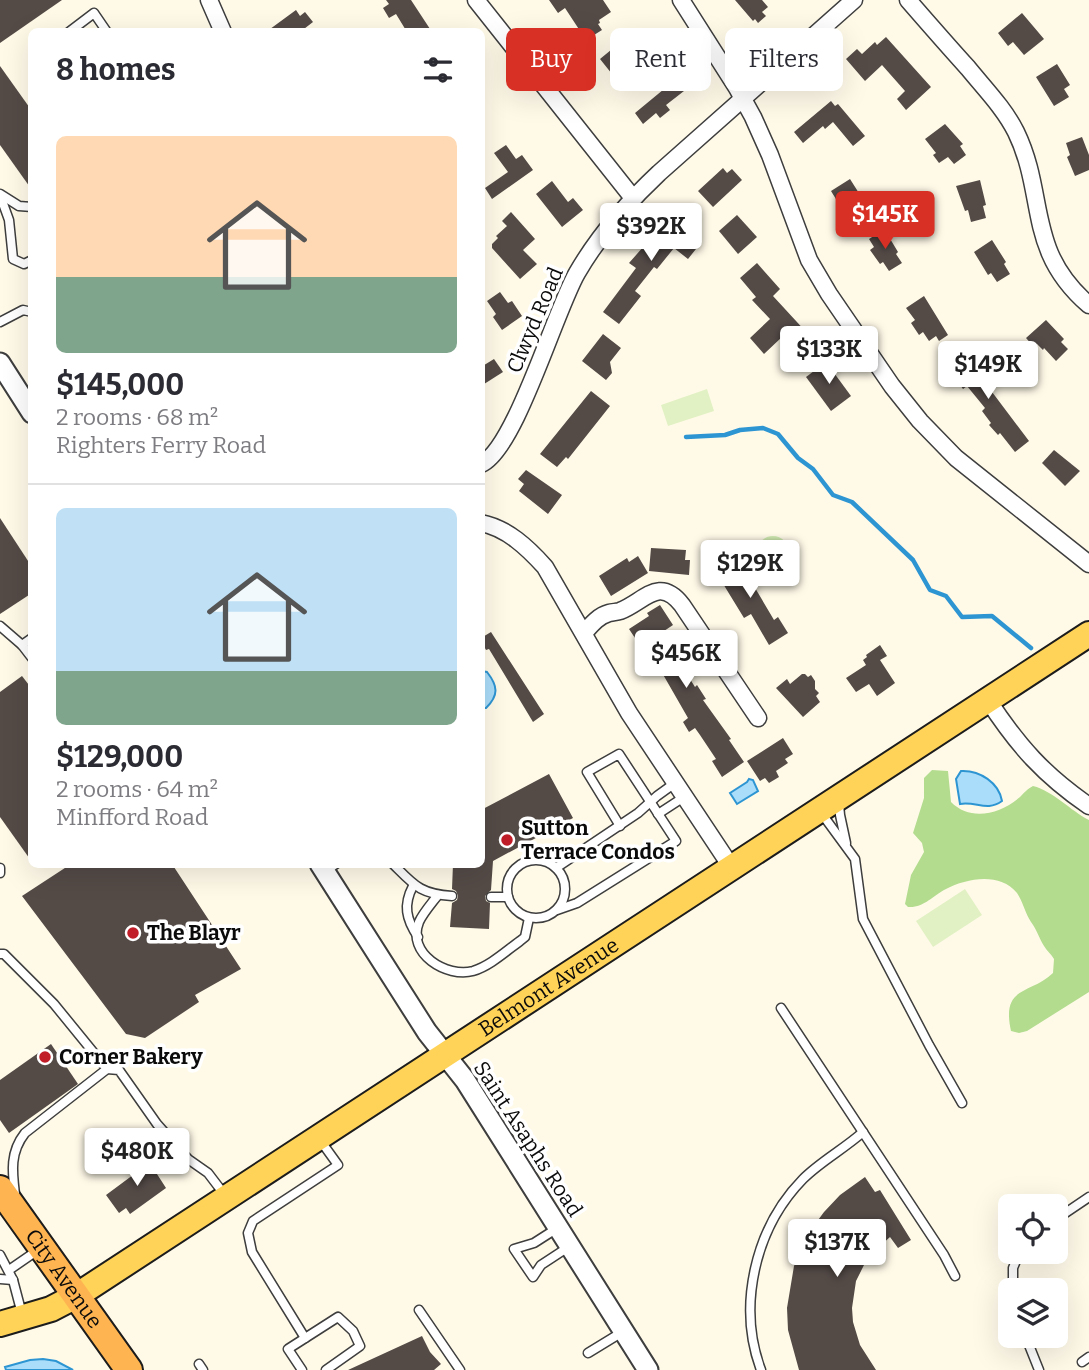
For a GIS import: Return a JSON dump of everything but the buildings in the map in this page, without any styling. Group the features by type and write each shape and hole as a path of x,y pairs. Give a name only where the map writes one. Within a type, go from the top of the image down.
{"highway":[{"name":"City Avenue","path":"7,1204 42,1247 129,1370"}],"main road":[{"name":"Belmont Avenue","path":"12,1320 51,1309 76,1296 1089,634"}],"street":[{"path":"209,0 221,28"},
{"path":"476,0 633,198"},
{"path":"681,0 743,97 770,155 809,260 905,405 956,458 1089,564"},
{"name":"Clwyd Road","path":"485,462 500,449 576,274 599,239 633,198 854,0"},
{"path":"908,0 994,98 1009,121 1026,159 1048,250 1063,278 1089,305"},
{"path":"0,363 28,407"},
{"path":"485,524 505,531 537,558 553,578 629,713 732,868"},
{"path":"584,633 607,613 620,611 652,592 667,592 682,605 758,718"},
{"path":"988,700 1041,769 1089,806"},
{"name":"Saint Asaphs Road","path":"328,868 427,1032 465,1080 648,1370"}],"lane":[{"path":"74,28 94,13 104,28"},
{"path":"0,195 19,205 28,206"},
{"path":"0,195 9,220 13,259 24,264 28,262"},
{"path":"0,322 23,310 28,311"},
{"path":"1,627 28,653"},
{"path":"22,645 28,641"},
{"path":"557,910 562,904 565,889 561,874 556,868 537,860 518,866 510,877 508,897 516,911 529,918 544,917 577,903 676,841 619,754 587,772 620,826"},
{"path":"556,868 620,826 657,796 680,790"},
{"path":"658,814 680,790"},
{"path":"830,804 857,864 863,919 962,1102"},
{"path":"830,804 839,815 847,846"},
{"path":"397,868 413,886 438,895 452,896"},
{"path":"413,886 407,899 407,913 422,950 442,969 456,973 480,968 520,941 525,937 529,918"},
{"path":"418,937 418,923 438,895"},
{"path":"491,897 508,897"},
{"path":"0,954 4,954 22,974 41,989 107,1069"},
{"path":"781,1008 950,1264 955,1276"},
{"path":"7,1204 13,1158 19,1141 25,1133 107,1069 119,1070 157,1124 188,1159 208,1173 226,1196"},
{"path":"761,1370 753,1341 750,1308 753,1277 766,1236 778,1213 802,1181 863,1132"},
{"path":"305,1338 252,1252 248,1233 253,1221 338,1165 317,1137"},
{"path":"1068,1211 1089,1197"},
{"path":"559,1227 534,1243 514,1249 533,1277 541,1265 570,1246"},
{"path":"9,1269 42,1247"},
{"path":"0,1255 13,1280 12,1320"},
{"path":"0,1279 13,1280"},
{"path":"419,1310 460,1370"},
{"path":"302,1370 288,1349 338,1317 353,1331 360,1346 326,1370"},
{"path":"588,1353 624,1331"},
{"path":"1030,1348 1039,1370"}],"green space":[{"path":"707,389 714,411 668,426 661,405"},
{"path":"773,536 784,541 789,552 784,563 773,568 762,563 757,552 762,541"},
{"path":"932,770 948,771 951,802 967,812 986,813 1004,808 1033,786 1048,792 1089,820 1089,992 1027,1031 1011,1031 1010,1006 1020,993 1053,973 1054,959 1042,943 1017,893 1002,882 983,879 946,889 919,906 908,907 905,904 911,875 924,852 922,843 913,833 924,798 924,778"},
{"path":"965,889 982,915 933,947 916,921"}],"water":[{"path":"485,672 496,690 485,708"},
{"path":"961,771 982,775 993,783 1002,801 991,806 960,804 956,779"},
{"path":"749,779 753,780 758,791 737,804 730,793"},
{"path":"30,1360 56,1361 73,1370 6,1370 5,1367"}],"waterway":[{"path":"686,437 725,435 740,430 763,428 778,434 798,458 813,469 833,495 852,502 913,560 930,590 946,596 962,617 992,616 1031,648"}],"place":[{"name":"Sutton Terrace Condos","path":"507,840"},
{"name":"The Blayr","path":"133,933"},
{"name":"Corner Bakery","path":"45,1057"}]}
